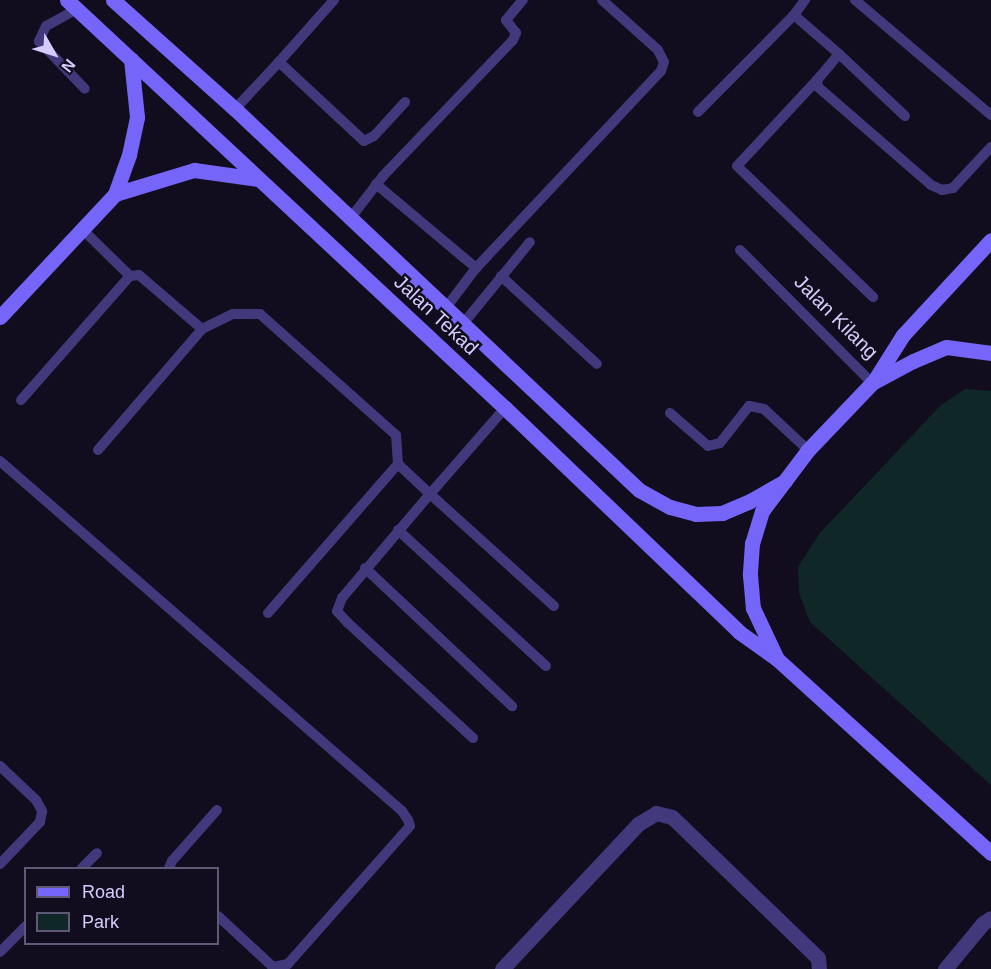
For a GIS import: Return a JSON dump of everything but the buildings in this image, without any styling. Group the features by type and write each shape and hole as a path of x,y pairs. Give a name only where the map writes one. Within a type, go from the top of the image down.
{"street":[{"name":"Jalan Tekad","path":"113,0 235,110 349,220 639,490 670,507 696,514 722,513 750,501 785,481"},
{"name":"Jalan Tekad","path":"72,5 505,408 739,632 777,659 991,853"},
{"path":"0,317 115,194 129,156 137,117 132,59"},
{"path":"115,194 194,170 259,179"},
{"name":"Jalan Kilang","path":"872,384 903,335 991,240"},
{"path":"777,659 753,608 750,576 752,543 762,511 808,450 872,384 913,361 946,347 991,353"},
{"path":"502,969 638,824 656,813 672,817 818,958 819,969"},
{"path":"945,969 983,923 991,918"}],"lane":[{"path":"235,110 334,0"},
{"path":"349,220 376,184 513,40 516,33 506,20 523,0"},
{"path":"445,309 476,268 662,71 664,62 658,50 602,0"},
{"path":"698,112 794,15 805,0"},
{"path":"855,0 991,114"},
{"path":"72,5 45,26 39,41 85,89"},
{"path":"794,15 905,116"},
{"path":"839,54 737,166 873,297"},
{"path":"279,62 363,141 374,136 405,102"},
{"path":"817,80 819,87 930,185 942,190 953,188 991,147"},
{"path":"376,184 476,268"},
{"path":"82,228 130,276"},
{"path":"462,325 530,242"},
{"name":"Jalan Kilang","path":"740,250 872,384"},
{"path":"21,400 130,276 139,275 202,328"},
{"path":"501,276 597,364"},
{"path":"98,450 202,328 233,314 260,314 396,435 398,464 554,606"},
{"path":"670,413 708,446 720,443 748,406 764,409 808,450"},
{"path":"473,738 337,610 342,598 365,568 505,408"},
{"path":"0,461 402,811 408,820 410,826 288,964 273,967 219,917"},
{"path":"268,613 398,464"},
{"path":"398,530 546,666"},
{"path":"365,568 512,706"},
{"path":"0,766 36,800 42,811 40,822 0,864"},
{"path":"170,867 172,861 218,810"},
{"path":"83,867 97,853"},
{"path":"0,952 24,928"}],"green space":[{"path":"965,389 991,391 991,785 810,622 799,593 798,567 820,533 941,405"}]}
